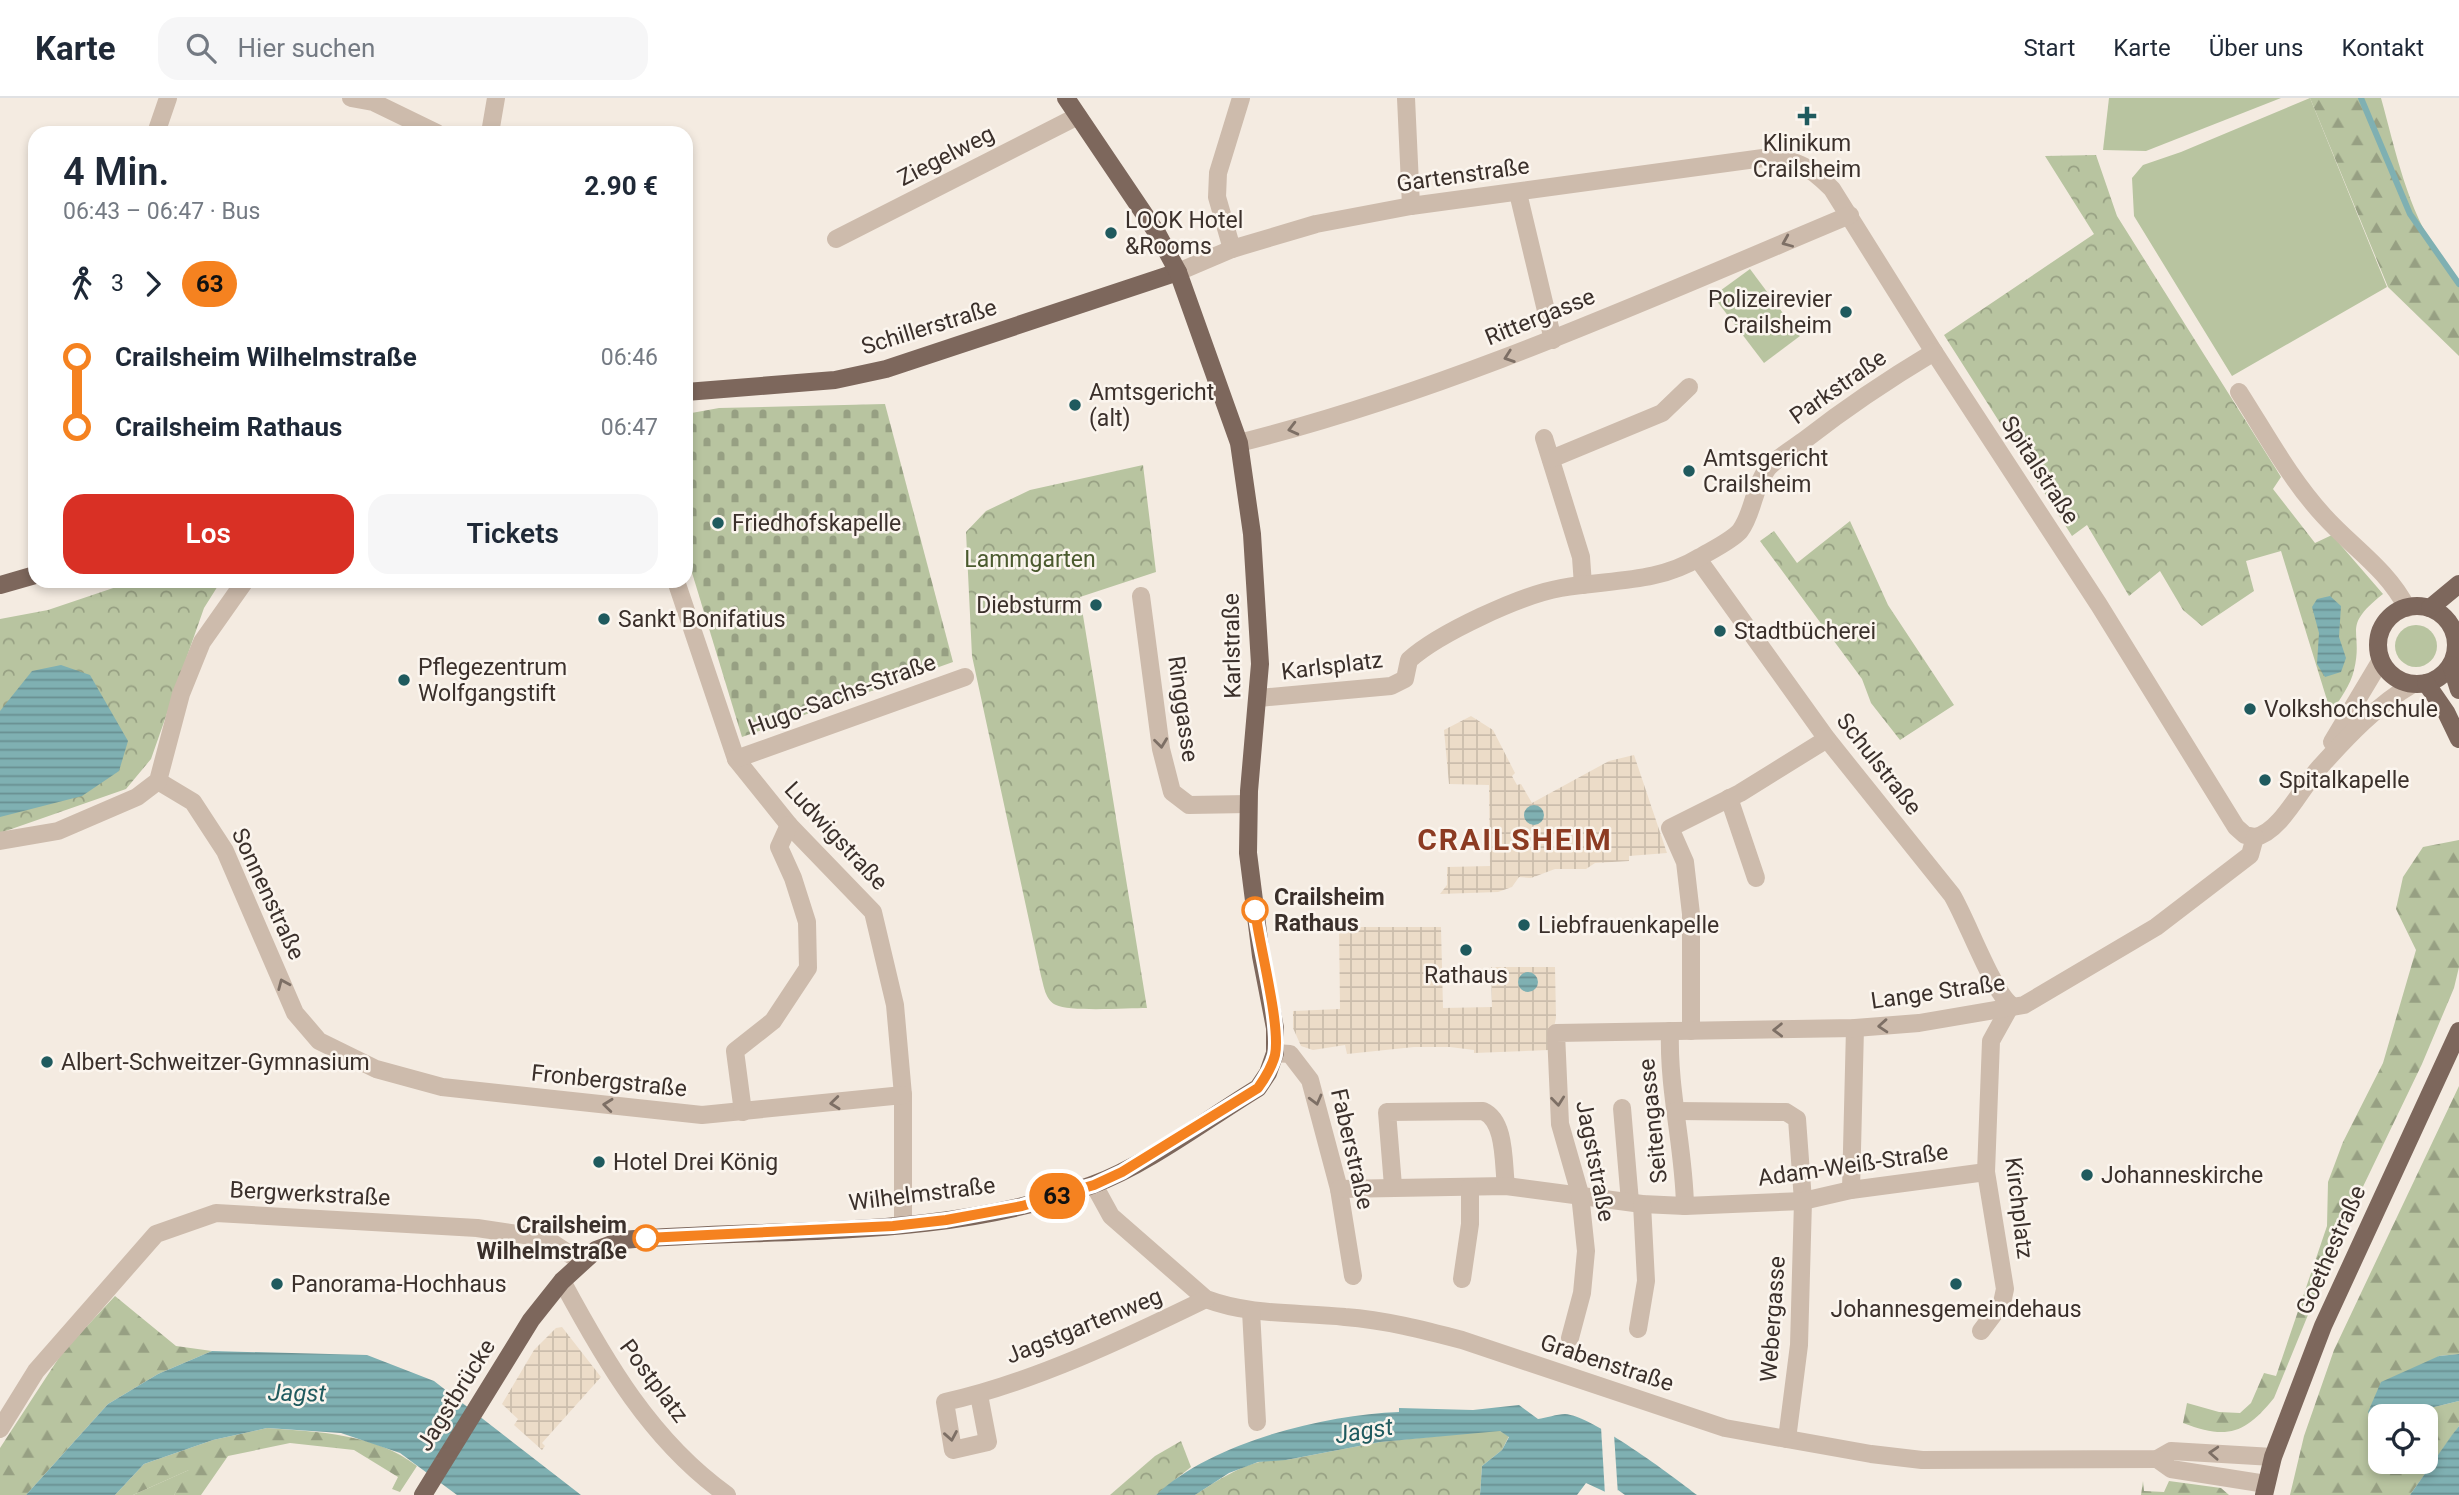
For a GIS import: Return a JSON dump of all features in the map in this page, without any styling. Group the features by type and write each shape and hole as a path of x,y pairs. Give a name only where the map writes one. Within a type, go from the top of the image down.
{"main road":[{"name":"Karlstraße","path":"1066,98 1157,233 1178,272 1240,443 1252,534 1260,664 1248,804 1253,892 1275,1028"},
{"name":"Schillerstraße","path":"693,391 835,380 886,369 1178,272"},
{"path":"0,586 28,577"},
{"path":"2430,608 2459,584"},
{"path":"2420,684 2441,676 2451,666 2456,648 2456,623 2430,608 2407,608 2393,615 2380,634 2381,660 2396,678 2420,684 2446,712 2459,739"},
{"path":"2451,666 2459,690"},
{"name":"Wilhelmstraße","path":"531,1320 580,1261 596,1250 623,1240 903,1225 1022,1206 1094,1185 1122,1172 1258,1088 1268,1073 1275,1053 1275,1028"},
{"name":"Goethestraße","path":"2265,1490 2273,1457 2323,1326 2361,1238 2459,1031"},
{"name":"Jagstbrücke","path":"423,1495 531,1320"}],"street":[{"path":"159,126 169,98"},
{"path":"351,98 373,102 423,126"},
{"path":"490,126 496,98"},
{"path":"1232,250 1217,197 1218,173 1241,98"},
{"path":"1406,98 1411,206"},
{"name":"Ziegelweg","path":"836,239 1078,116"},
{"name":"Gartenstraße","path":"1178,272 1232,250 1316,224 1411,206 1763,159"},
{"name":"Spitalstraße","path":"1763,159 1795,160 1817,173 1832,189 1934,352 2099,605 2236,827 2245,835 2255,837"},
{"path":"1518,193 1553,340"},
{"name":"Rittergasse","path":"1240,443 1312,425 1553,340 1850,215"},
{"name":"Parkstraße","path":"1431,643 1532,595 1667,574 1698,559 1739,533 1755,490 1769,467 1870,390 1934,352"},
{"path":"1550,459 1662,413 1689,387"},
{"path":"2239,392 2301,489 2326,518 2385,574 2407,608"},
{"path":"1544,438 1581,557 1583,585"},
{"name":"Schulstraße","path":"1698,559 1827,739 1952,895 1968,922 1998,990 2011,1005"},
{"path":"0,841 58,831 138,797 158,781 181,694 202,642 240,588"},
{"name":"Ludwigstraße","path":"678,588 736,759 789,825 873,912 895,1005 903,1095 903,1225"},
{"name":"Ringgasse","path":"1141,596 1161,749 1172,792 1189,805 1248,804"},
{"name":"Karlsplatz","path":"1259,698 1391,686 1405,679 1409,660 1431,643"},
{"name":"Lange Straße","path":"1556,1032 1855,1028 1919,1023 1984,1013 2011,1005 2024,1005 2155,927 2250,855 2255,837 2272,829 2319,767 2381,660"},
{"name":"Hugo-Sachs-Straße","path":"736,759 965,677"},
{"name":"Lange Straße","path":"2319,767 2359,726 2420,684"},
{"path":"1691,1031 1690,914 1685,862 1670,828 1775,774 1827,739"},
{"name":"Sonnenstraße","path":"158,781 193,802 225,851 295,1013 319,1041"},
{"path":"1729,798 1756,878"},
{"path":"743,1112 735,1051 773,1021 808,968 807,922 793,878 779,847 789,825"},
{"name":"Kirchplatz","path":"1981,1331 2002,1303 2005,1289 1986,1172 1991,1041 1995,1029 2011,1005"},
{"path":"1851,1190 1855,1028"},
{"name":"Seitengasse","path":"1670,1031 1670,1079 1682,1147 1685,1206"},
{"name":"Jagststraße","path":"1556,1032 1560,1124 1580,1194 1586,1251 1582,1293 1570,1338"},
{"name":"Fronbergstraße","path":"319,1041 376,1069 442,1087 702,1115 903,1095"},
{"name":"Faberstraße","path":"1275,1053 1290,1054 1310,1080 1339,1189 1353,1276"},
{"path":"1622,1108 1646,1281 1638,1329"},
{"path":"1393,1185 1387,1112 1483,1111 1490,1115 1497,1125 1506,1186"},
{"name":"Webergasse","path":"1675,1111 1792,1114 1798,1127 1803,1201 1799,1345 1787,1440"},
{"name":"Adam-Weiß-Straße","path":"1339,1189 1393,1185 1470,1188 1506,1186 1636,1203 1685,1206 1803,1201 1851,1190 1986,1172"},
{"name":"Grabenstraße","path":"1094,1185 1111,1216 1206,1300 1251,1311 1348,1317 1422,1330 1462,1340 1725,1427 1787,1440 1922,1460 2157,1458 2171,1451 2273,1457"},
{"path":"1462,1279 1470,1224 1470,1188"},
{"name":"Bergwerkstraße","path":"0,1429 36,1371 156,1234 216,1213 477,1228 545,1238 568,1250 580,1261"},
{"name":"Postplatz","path":"562,1281 602,1355 641,1411 712,1485 727,1495"},
{"name":"Jagstgartenweg","path":"979,1395 1143,1330 1206,1300"},
{"path":"1251,1311 1257,1422"},
{"name":"Grabenstraße","path":"2157,1458 2171,1469 2265,1490"}],"green space":[{"path":"2109,98 2281,98 2146,151 2103,150"},
{"path":"2310,98 2387,287 2232,376 2134,216 2132,178 2143,165"},
{"path":"2310,98 2381,98 2401,171 2418,217 2429,239 2459,280 2459,356 2388,287"},
{"path":"2096,155 2117,216 2281,477 2273,489 2315,543 2332,535 2383,594 2370,605 2358,622 2352,676 2331,713 2281,551 2246,561 2254,591 2202,626 2183,610 2160,571 2129,596 2087,525 2072,536 1944,335 2094,234 2045,156"},
{"path":"1750,269 1800,336 1764,363 1713,296"},
{"path":"885,404 953,662 742,737 693,576 693,413 719,408"},
{"name":"Lammgarten","path":"1143,465 1156,572 1080,597 1147,1008 1063,1007 1049,1000 1043,984 972,656 966,532 986,511 1030,490"},
{"path":"1850,521 1888,605 1954,705 1900,740 1871,703 1862,679 1760,541 1774,531 1797,563"},
{"path":"113,588 217,588 204,608 151,759 126,789 0,833 0,619 48,610"},
{"path":"2416,625 2431,631 2437,646 2431,661 2416,667 2401,661 2395,646 2401,631"},
{"path":"2459,840 2459,967 2454,988 2422,1064 2346,1222 2274,1398 2254,1419 2234,1430 2212,1431 2183,1423 2187,1403 2219,1412 2240,1413 2251,1403 2264,1373 2276,1376 2327,1226 2328,1182 2343,1142 2383,1063 2416,950 2396,909 2403,877 2423,847"},
{"path":"2459,1086 2459,1354 2439,1356 2390,1404 2368,1404 2368,1474 2425,1474 2410,1495 2290,1495 2304,1436 2334,1350"},
{"path":"115,1296 176,1346 212,1351 158,1374 108,1404 26,1495 0,1495 0,1448 62,1353"},
{"path":"2459,1401 2459,1426 2438,1456 2438,1406"},
{"path":"267,1428 345,1436 383,1447 417,1466 400,1492 392,1489 398,1477 354,1450 290,1443 228,1456 201,1495 174,1495 189,1470 133,1495 115,1495 144,1464 213,1440"},
{"path":"1500,1431 1509,1436 1502,1450 1482,1466 1480,1495 1195,1495 1238,1470 1261,1462 1286,1460 1380,1442"},
{"path":"1181,1441 1191,1467 1156,1495 1110,1495 1155,1456"},
{"path":"191,1469 174,1495 133,1495"},
{"path":"2143,1481 2144,1491 2164,1492 2169,1481 2221,1488 2229,1495 2141,1495"}],"shaded area":[{"path":"1471,716 1493,730 1515,773 1512,776 1517,785 1521,784 1532,803 1609,761 1634,755 1667,853 1629,856 1629,861 1595,863 1586,869 1555,869 1531,878 1519,877 1512,887 1498,892 1440,894 1447,885 1447,867 1490,866 1489,785 1449,784 1444,730"},
{"path":"1339,927 1441,927 1443,1008 1492,1007 1491,967 1555,967 1556,1018 1549,1050 1474,1053 1474,1050 1450,1047 1414,1047 1347,1054 1345,1045 1313,1050 1301,1046 1293,1028 1293,1011 1340,1009"},
{"path":"562,1327 601,1377 542,1443 545,1446 542,1450 514,1425 518,1419 502,1404 534,1350 556,1328"}],"water":[{"path":"2330,596 2341,606 2339,637 2346,658 2341,672 2325,677 2317,664 2319,633 2312,607 2317,599"},
{"path":"61,665 90,675 128,741 119,771 82,796 0,817 0,711 32,671"},
{"path":"1534,805 1541,808 1544,815 1541,822 1534,825 1527,822 1524,815 1527,808"},
{"path":"1524,972 1532,972 1538,982 1532,992 1524,992 1518,986 1518,978"},
{"name":"Jagst","path":"212,1351 367,1355 434,1381 581,1495 457,1495 400,1453 341,1433 267,1428 213,1440 144,1464 115,1495 26,1495 108,1404 158,1374"},
{"path":"2459,1354 2459,1401 2438,1406 2371,1404 2381,1382 2439,1356"},
{"name":"Jagst","path":"1519,1405 1538,1419 1565,1414 1593,1425 1632,1448 1697,1495 1625,1495 1618,1490 1612,1495 1586,1483 1577,1495 1480,1495 1482,1466 1502,1450 1509,1437 1500,1431 1380,1442 1286,1460 1258,1462 1229,1473 1195,1495 1156,1495 1207,1460 1238,1446 1304,1426 1369,1414 1399,1412 1399,1408 1473,1410"},
{"path":"2459,1426 2459,1495 2410,1495 2425,1474 2438,1474 2438,1455"}],"pier":[{"path":"1601,1427 1614,1434 1618,1495 1605,1495"}],"waterway":[{"path":"2361,98 2410,214 2459,284"}],"bus line":[{"name":"63","path":"646,1238 893,1226 946,1220 1022,1206 1094,1185 1122,1172 1258,1088 1268,1073 1275,1053 1275,1028 1255,910"}],"place":[{"name":"Klinikum Crailsheim","path":"1807,116"},
{"name":"LOOK Hotel &Rooms","path":"1111,233"},
{"name":"Polizeirevier Crailsheim","path":"1846,312"},
{"name":"Amtsgericht (alt)","path":"1075,405"},
{"name":"Amtsgericht Crailsheim","path":"1689,471"},
{"name":"Friedhofskapelle","path":"718,523"},
{"name":"Diebsturm","path":"1096,605"},
{"name":"Sankt Bonifatius","path":"604,619"},
{"name":"Stadtbücherei","path":"1720,631"},
{"name":"Pflegezentrum Wolfgangstift","path":"404,680"},
{"name":"Volkshochschule","path":"2250,709"},
{"name":"Spitalkapelle","path":"2265,780"},
{"name":"Crailsheim Rathaus","path":"1255,910"},
{"name":"Liebfrauenkapelle","path":"1524,925"},
{"name":"Rathaus","path":"1466,950"},
{"name":"Albert-Schweitzer-Gymnasium","path":"47,1062"},
{"name":"Hotel Drei König","path":"599,1162"},
{"name":"Johanneskirche","path":"2087,1175"},
{"name":"Crailsheim Wilhelmstraße","path":"646,1238"},
{"name":"Panorama-Hochhaus","path":"277,1284"},
{"name":"Johannesgemeindehaus","path":"1956,1284"}],"district":[{"name":"CRAILSHEIM","path":"1515,839"}]}
